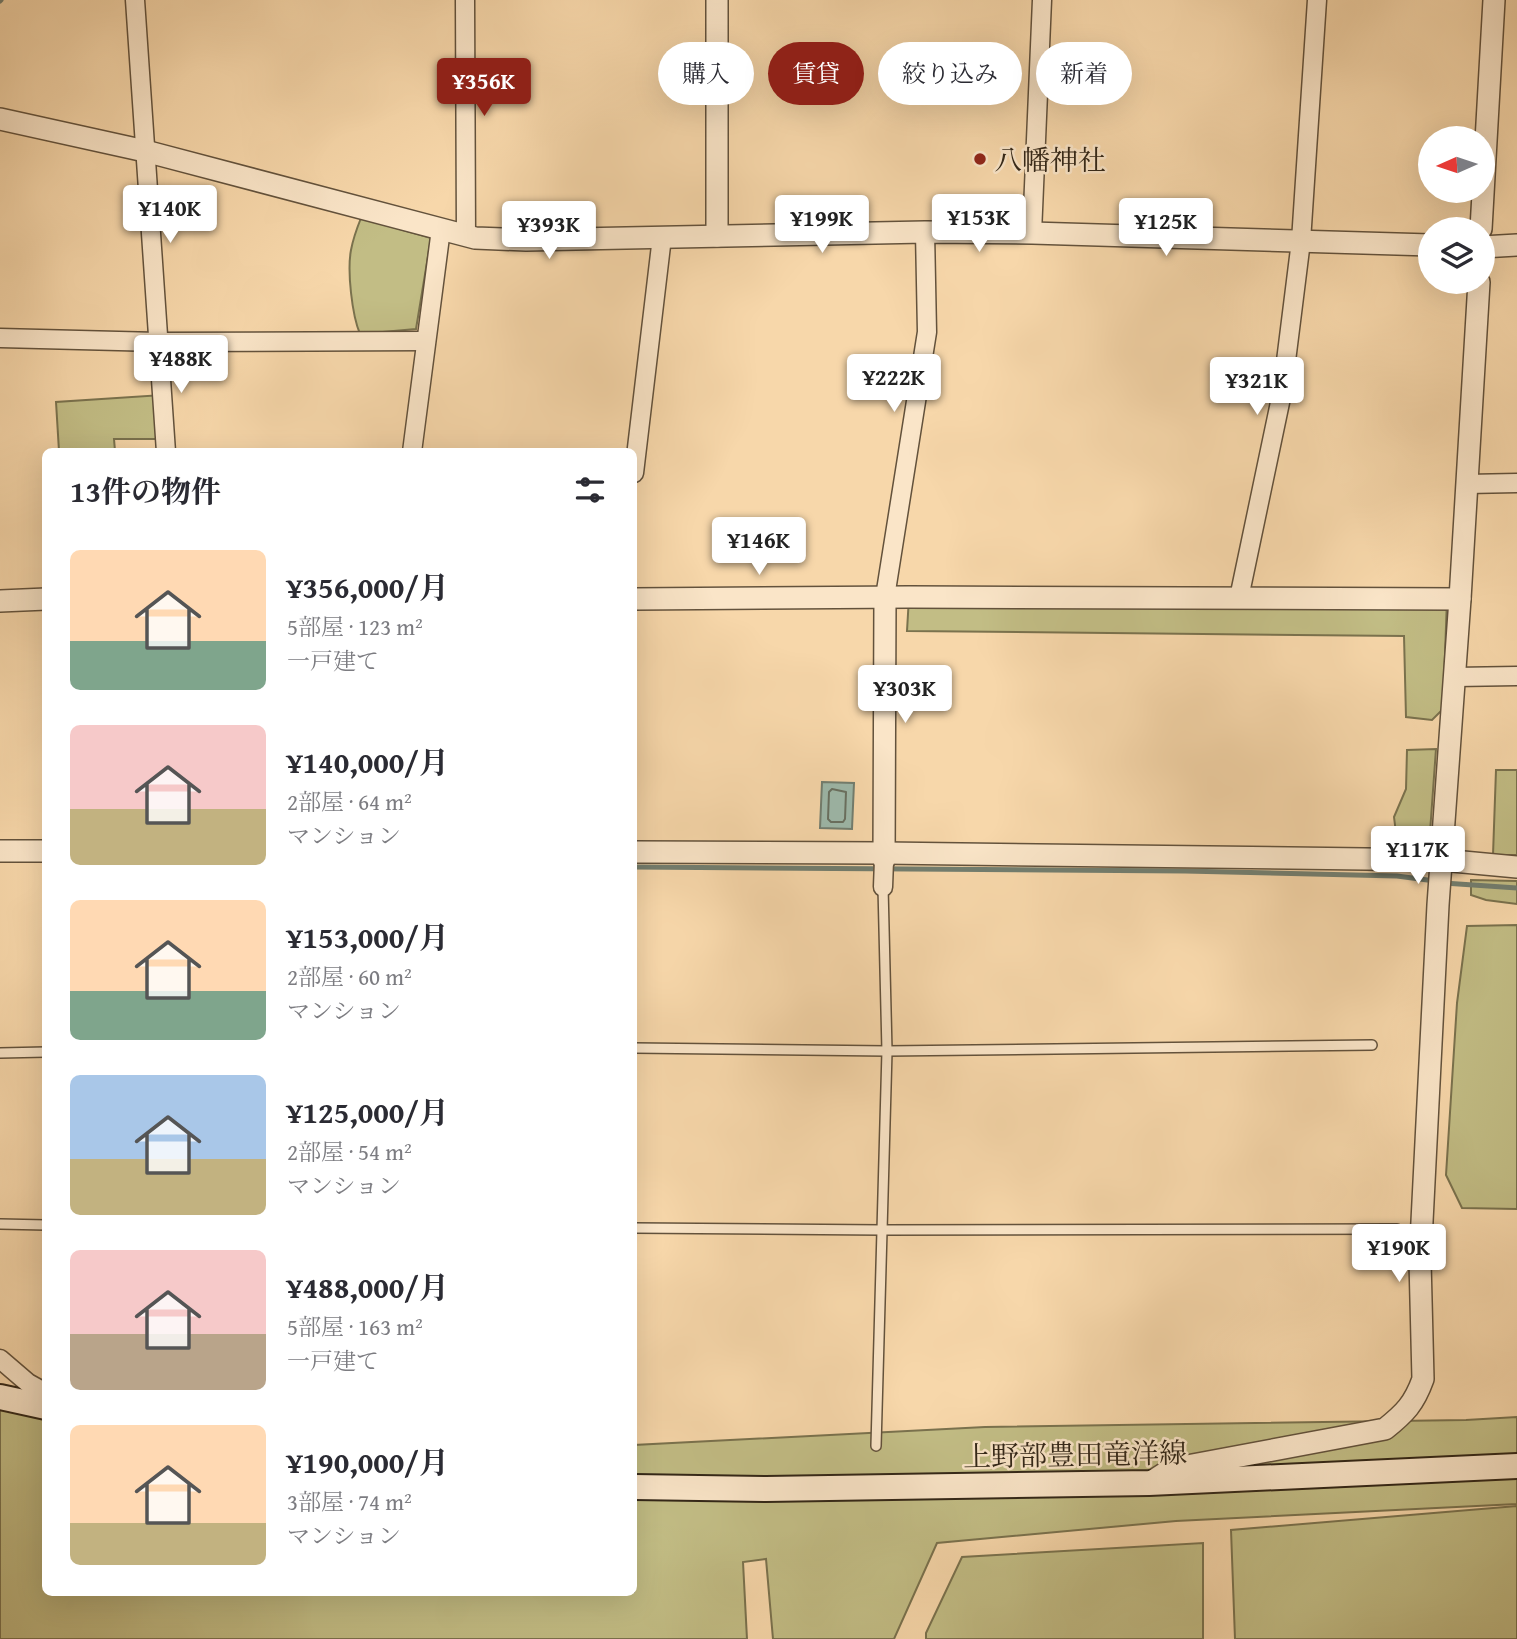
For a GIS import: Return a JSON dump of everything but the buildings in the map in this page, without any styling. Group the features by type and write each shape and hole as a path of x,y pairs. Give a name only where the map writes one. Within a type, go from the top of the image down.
{"main road":[{"path":"0,1397 42,1406"},
{"name":"上野部豊田竜洋線","path":"637,1487 766,1489 1149,1483 1517,1466"}],"street":[{"path":"135,0 166,448"},
{"path":"465,0 466,236"},
{"path":"717,0 717,236"},
{"path":"1032,233 1042,0"},
{"path":"1239,598 1282,393 1301,241 1317,0"},
{"path":"1482,217 1494,0"},
{"path":"0,119 145,151 475,238 526,240 925,232 1418,245"},
{"path":"412,448 441,229"},
{"path":"883,887 885,597 927,332 925,232"},
{"path":"637,448 662,237"},
{"path":"1495,246 1517,245"},
{"path":"1149,1483 1165,1473 1188,1466 1385,1429 1407,1412 1423,1379 1420,1261 1438,905 1478,294"},
{"path":"0,338 158,342 425,341"},
{"path":"1467,484 1517,483"},
{"path":"0,601 42,599"},
{"path":"637,599 1460,599"},
{"path":"1455,677 1517,676"},
{"path":"0,850 42,850"},
{"path":"637,852 1517,867"},
{"path":"0,1359 28,1384 42,1391"}],"lane":[{"path":"877,1446 887,1051 883,887"},
{"path":"637,1048 887,1051 1372,1045"},
{"path":"0,1053 42,1052"},
{"path":"0,1224 42,1225"},
{"path":"637,1228 1397,1229"}],"shaded area":[{"path":"361,218 431,238 416,329 360,334 353,305 350,259"},
{"path":"162,395 159,439 114,439 115,448 59,448 56,402"},
{"path":"909,597 1447,599 1443,709 1432,720 1406,717 1404,636 907,631"},
{"path":"1436,749 1428,860 1419,860 1397,841 1394,817 1406,789 1407,750"},
{"path":"1496,770 1517,770 1517,855 1493,855"},
{"path":"1471,880 1517,881 1517,904 1471,895"},
{"path":"1517,925 1517,1209 1462,1208 1446,1175 1457,1003 1467,926"},
{"path":"0,1410 42,1412 42,1596 637,1596 637,1445 985,1427 1517,1417 1517,1504 1176,1521 937,1543 894,1639 773,1639 766,1559 743,1562 747,1639 0,1639"},
{"path":"1517,1506 1517,1639 1235,1639 1231,1530"},
{"path":"1203,1543 1203,1639 926,1639 926,1633 962,1557"}],"water":[{"path":"822,782 854,783 852,829 820,828"}],"waterway":[{"path":"637,867 1185,871 1397,876 1435,881"},
{"path":"1444,883 1517,888"}],"place":[{"name":"八幡神社","path":"980,159"}]}
